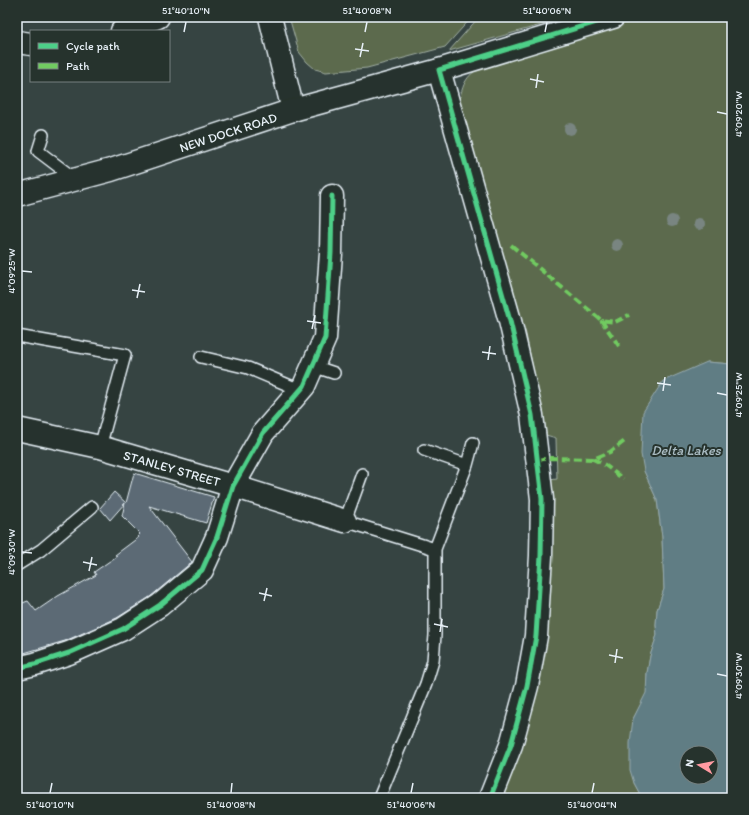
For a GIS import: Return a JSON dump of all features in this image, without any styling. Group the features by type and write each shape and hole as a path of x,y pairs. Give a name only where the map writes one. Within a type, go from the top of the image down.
{"street":[{"path":"125,30 158,17"},
{"path":"270,17 293,110"},
{"name":"NEW DOCK ROAD","path":"17,195 118,167 293,110 439,70 613,17"},
{"path":"17,42 30,44"},
{"path":"439,70 510,321 532,415 542,499 541,556 536,636 527,686 511,745 490,798"},
{"path":"17,668 69,653 122,629 160,605 202,570 217,537 233,486 263,433 304,386 325,338 331,253 332,196"},
{"name":"STANLEY STREET","path":"17,429 100,447 233,486 344,521"}],"lane":[{"path":"42,135 38,151 75,180"},
{"path":"17,336 125,355 100,447"},
{"path":"201,357 248,368 300,390"},
{"path":"313,366 334,373"},
{"path":"379,798 426,684 433,661 435,635 435,549 467,465 473,443"},
{"path":"424,450 467,465"},
{"path":"362,474 344,521 435,549"},
{"path":"17,565 40,550 92,507"}],"green space":[{"path":"289,17 472,17 445,47 367,68 326,72 315,69 299,52"},
{"path":"479,17 569,17 449,51"},
{"path":"646,17 732,17 732,364 707,362 644,471 657,500 662,537 664,589 657,610 657,635 650,656 647,673 647,693 633,719 634,783 642,798 498,798 507,775 549,480 557,479 556,438 546,435 526,334 458,105 466,80 487,63"}],"water":[{"name":"Delta Lakes","path":"707,362 732,364 732,798 642,798 634,783 630,770 630,743 633,719 646,693 650,656 657,635 657,610 664,589 662,537 657,500 644,471 641,454 643,412 663,381"}],"building":[{"path":"134,473 214,497 206,523 149,506 192,562 150,597 117,618 65,641 17,655 17,605 28,601 36,611 58,596 96,575 94,572 117,556 115,555 139,537 138,536 140,534 122,516 125,503 110,520 100,508 114,492 126,503"}],"marked path":[{"path":"511,245 601,320 615,322 629,315"},
{"path":"601,320 619,346"},
{"path":"537,460 551,458 593,459 610,452 626,440"},
{"path":"593,459 605,465 623,479"}],"cycle path":[{"path":"490,798 511,745 527,686 536,636 541,556 542,499 532,415 510,321 439,70 613,17"},
{"path":"17,668 69,653 123,629 160,605 202,570 217,537 233,486 263,433 304,386 325,338 331,253 332,196"}]}
